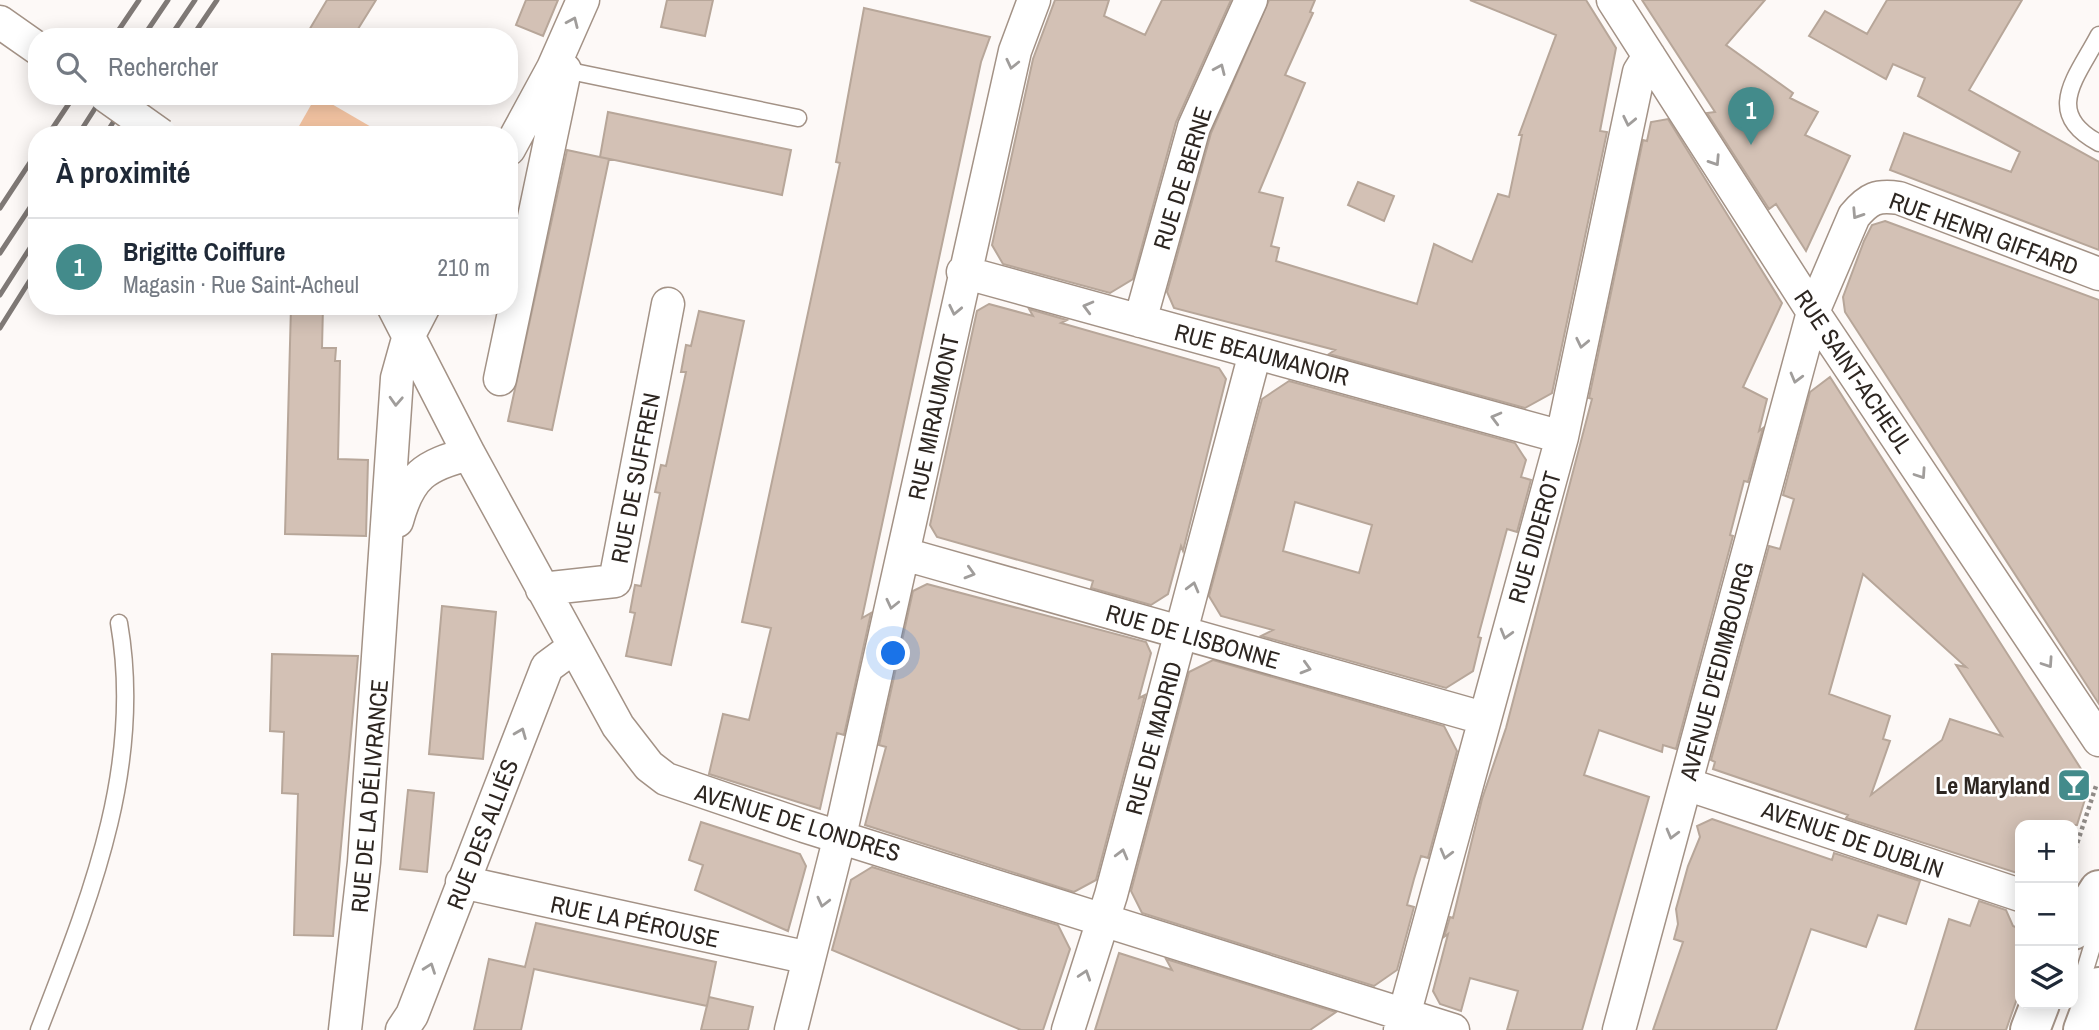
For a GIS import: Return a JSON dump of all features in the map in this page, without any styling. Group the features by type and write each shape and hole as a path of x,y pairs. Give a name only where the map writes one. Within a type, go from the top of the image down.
{"main road":[{"path":"2083,1030 2099,987"},
{"path":"2031,1030 2038,1009"}],"street":[{"path":"518,284 559,69 583,0"},
{"name":"RUE MIRAUMONT","path":"791,1030 840,836 904,554 963,272 1015,51 1034,0"},
{"name":"RUE DE BERNE","path":"1140,321 1194,127 1251,0"},
{"name":"RUE SAINT-ACHEUL","path":"1613,0 1814,312 2099,740"},
{"path":"2,24 28,42"},
{"name":"RUE DIDEROT","path":"1402,1022 1562,437 1639,72 1649,56"},
{"path":"518,135 559,69"},
{"path":"119,105 149,126"},
{"name":"RUE HENRI GIFFARD","path":"1814,312 1854,216 1865,203 1877,195 1899,198 2099,274"},
{"name":"RUE BEAUMANOIR","path":"963,272 1562,437"},
{"name":"RUE DE SUFFREN","path":"542,589 615,581 668,304"},
{"name":"AVENUE D'EDIMBOURG","path":"1619,1030 1814,312"},
{"name":"AVENUE DE LONDRES","path":"398,315 468,454 574,647 618,726 649,766 685,788 1104,920 1402,1022 1453,1030"},
{"name":"RUE DE LA DÉLIVRANCE","path":"345,1030 364,862 387,562 397,378 409,335 419,315"},
{"path":"500,379 512,315"},
{"name":"RUE DE MADRID","path":"1068,1030 1104,920 1255,353"},
{"name":"RUE DE LA DÉLIVRANCE","path":"387,562 407,490 425,468 468,454"},
{"name":"RUE DE LISBONNE","path":"904,554 1483,718"},
{"name":"RUE DES ALLIÉS","path":"402,1030 412,1015 547,667 574,647"},
{"name":"AVENUE DE DUBLIN","path":"1686,783 2015,893"},
{"name":"RUE LA PÉROUSE","path":"462,882 809,958"}],"lane":[{"path":"2099,35 2067,94 2067,114 2081,133 2099,143"},
{"path":"559,69 798,118"},
{"path":"39,1030 86,908 116,802 125,746 127,690 119,623"},
{"path":"2066,1030 2085,915"}],"path":[{"path":"2078,840 2096,783"}],"shaded area":[{"path":"311,105 333,105 370,126 299,126"}],"building":[{"path":"327,0 376,0 359,28 310,28"},
{"path":"526,0 558,0 543,36 516,25"},
{"path":"667,0 713,0 705,36 661,27"},
{"path":"1055,0 1109,0 1104,16 1145,35 1162,0 1231,0 1176,122 1133,279 1110,293 1003,264 992,245 1033,59"},
{"path":"1269,0 1315,0 1310,12 1313,13 1285,75 1305,83 1259,192 1283,198 1271,246 1279,248 1276,261 1417,304 1434,244 1472,262 1498,194 1509,197 1522,135 1519,135 1556,35 1470,0 1586,0 1616,48 1600,131 1607,132 1552,393 1525,408 1329,354 1335,350 1174,308 1167,292 1211,133"},
{"path":"1642,0 1765,0 1726,45 1793,93 1790,98 1818,112 1805,135 1850,156 1806,251 1776,204 1769,209 1707,113 1715,112"},
{"path":"1887,0 2022,0 1969,90 2099,162 2099,250 1890,170 1904,133 2011,172 2020,152 1918,96 1925,78 1893,64 1886,79 1809,36 1825,11 1867,34"},
{"path":"864,8 990,37 981,62 862,618 871,613 844,735 837,733 820,809 709,774 723,714 749,720 771,628 742,622 840,163 836,162"},
{"path":"608,112 791,150 782,195 600,157"},
{"path":"1668,119 1782,303 1743,387 1767,399 1759,431 1763,428 1748,482 1744,481 1730,535 1733,536 1676,749 1663,745 1662,752 1599,730 1584,775 1649,797 1582,1030 1507,1030 1518,991 1470,978 1461,1011 1440,1004 1433,991 1448,934 1444,937 1450,917 1453,918 1482,799 1506,728 1592,399 1589,398 1643,140 1647,141 1651,122"},
{"path":"567,150 609,159 552,430 508,421"},
{"path":"1358,182 1394,196 1384,221 1348,205"},
{"path":"1885,221 2099,300 2099,704 1845,312 1843,297 1864,241 1872,225"},
{"path":"989,304 1033,316 1029,309 1067,320 1061,323 1219,368 1226,379 1183,551 1181,546 1168,594 1151,605 1091,588 1093,581 937,537 930,525 977,311"},
{"path":"699,311 744,321 671,665 626,656 635,613 630,612 635,585 641,586 660,493 655,492 661,465 666,466 686,372 681,372 686,345 691,346"},
{"path":"291,315 323,315 322,348 336,348 335,361 340,361 338,459 368,460 366,536 285,534"},
{"path":"1830,377 2083,772 2086,796 2078,822 2015,820 2015,872 1846,818 1848,815 1713,769 1715,762 1711,760 1769,546 1780,549 1794,499 1783,495 1810,392","holes":["1863,574 1966,667 1956,665 2002,736 1950,719 1942,740 1871,795 1890,741 1883,739 1890,716 1829,694"]},
{"path":"1289,381 1515,443 1526,460 1521,477 1531,480 1517,532 1507,529 1478,637 1481,638 1473,671 1446,688 1261,636 1273,630 1221,616 1209,596 1262,399","holes":["1295,502 1372,525 1359,573 1283,551"]},
{"path":"927,584 1146,642 1151,653 1139,698 1145,695 1096,880 1074,892 865,825 886,747 879,745 913,591"},
{"path":"442,606 496,612 483,759 429,754"},
{"path":"272,654 358,656 333,936 294,935 298,794 282,793 284,732 270,731"},
{"path":"1213,660 1444,726 1457,751 1428,858 1421,856 1414,879 1407,905 1414,907 1397,970 1374,986 1142,913 1131,891 1189,672"},
{"path":"408,790 434,793 427,872 400,869"},
{"path":"1712,819 1832,860 1834,853 1920,881 1906,924 1878,915 1866,947 1811,929 1776,1030 1653,1030 1683,942 1674,939 1678,924 1676,909 1688,866 1700,837 1697,826"},
{"path":"701,822 800,854 806,866 788,931 695,890 703,865 689,860"},
{"path":"872,867 1058,925 1070,949 1043,1030 1021,1030 832,950 851,880"},
{"path":"1979,901 2006,910 2015,927 2015,1004 2006,1030 1915,1030 1949,919 1970,926"},
{"path":"536,923 716,962 707,1006 534,969 521,1030 474,1030 489,959 525,967"},
{"path":"1119,953 1172,970 1166,959 1336,1012 1310,1030 1095,1030"},
{"path":"709,997 753,1007 748,1030 701,1030"}],"railway":[{"path":"120,28 139,0"},
{"path":"149,28 168,0"},
{"path":"176,28 195,0"},
{"path":"198,28 217,0"},
{"path":"54,126 68,105"},
{"path":"84,126 97,105"},
{"path":"111,126 124,105"},
{"path":"131,126 145,105"},
{"path":"0,208 28,166"},
{"path":"0,253 28,211"},
{"path":"0,295 28,251"},
{"path":"0,328 28,283"}],"place":[{"name":"Brigitte Coiffure","path":"1751,145"},
{"name":"Le Maryland","path":"2074,785"}]}
